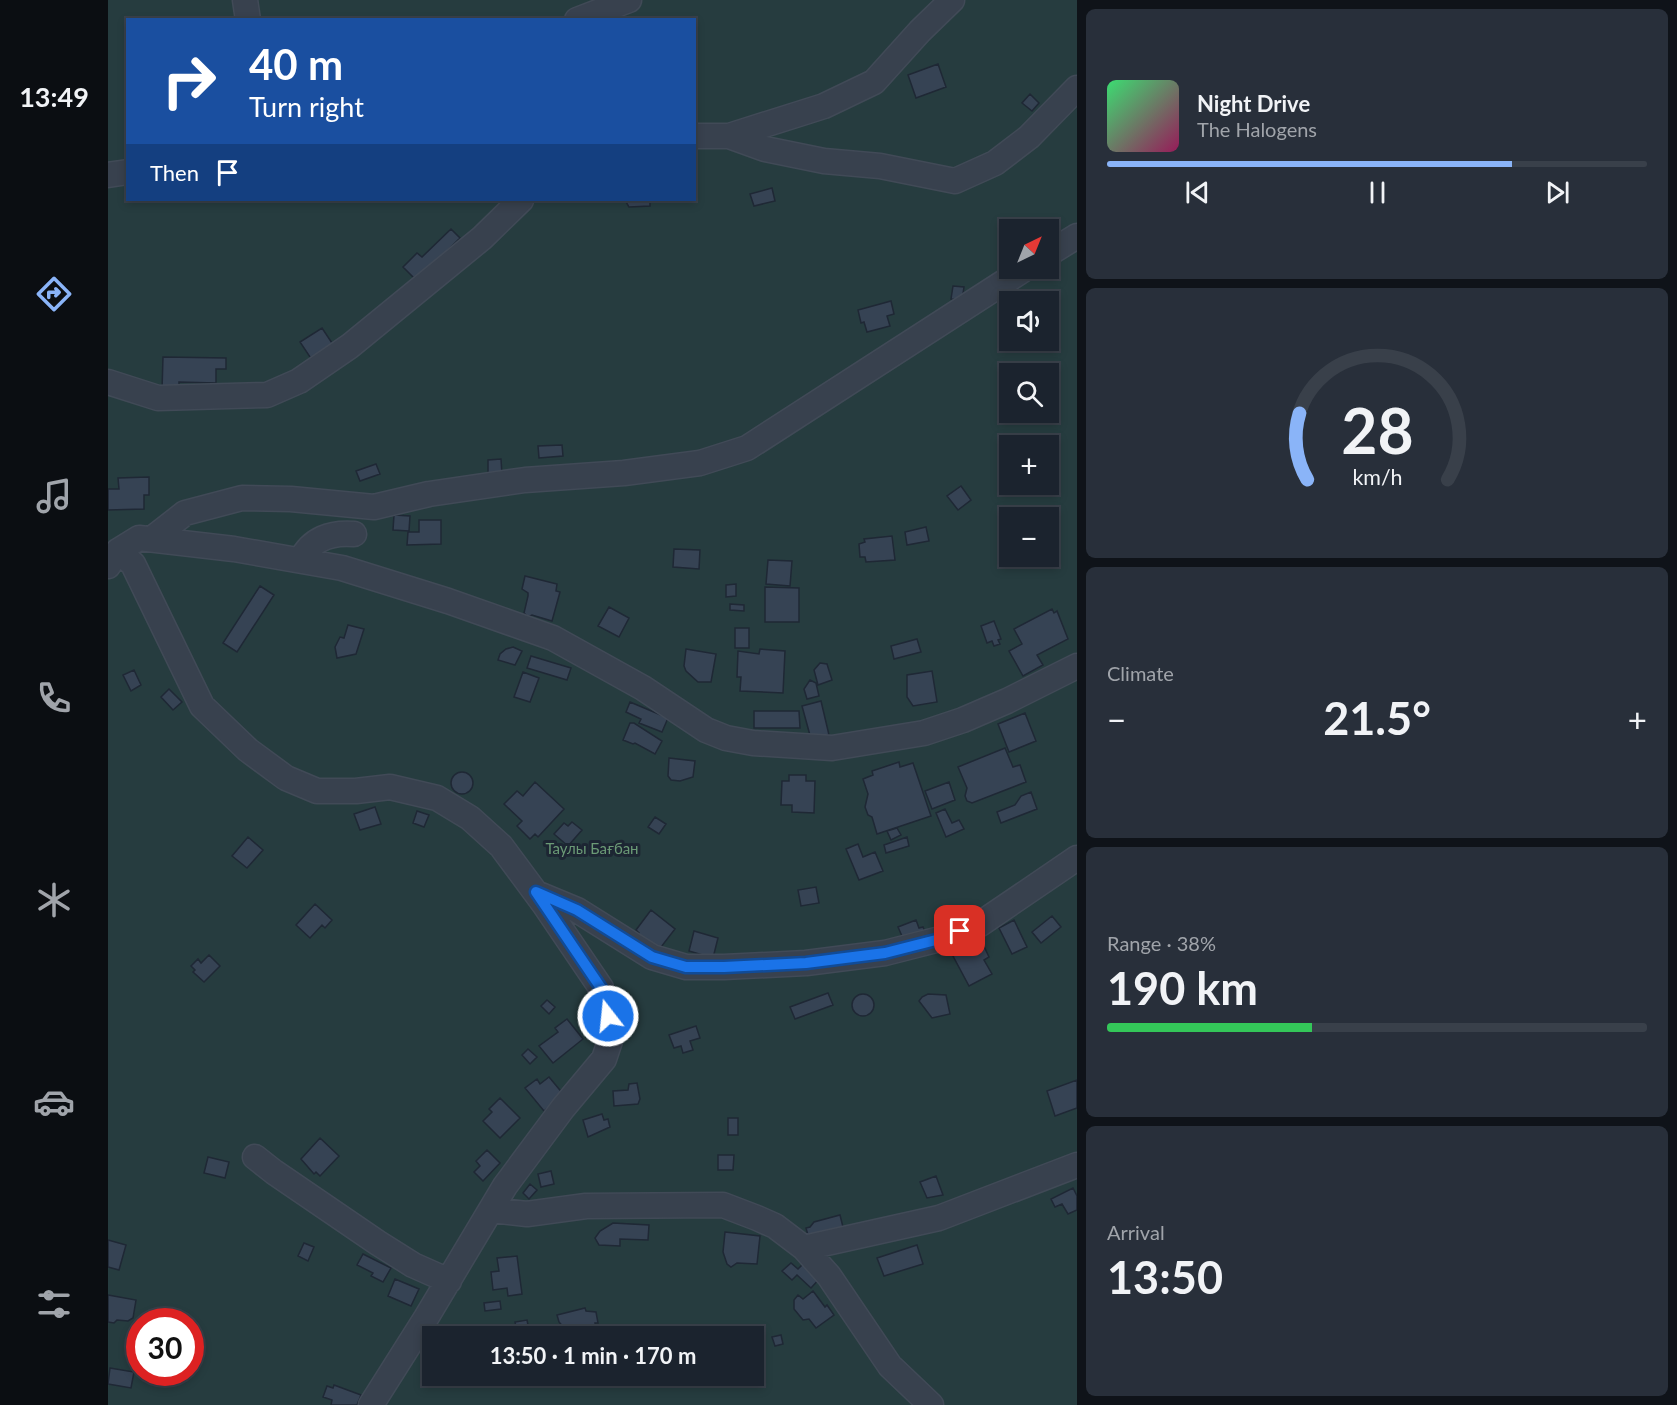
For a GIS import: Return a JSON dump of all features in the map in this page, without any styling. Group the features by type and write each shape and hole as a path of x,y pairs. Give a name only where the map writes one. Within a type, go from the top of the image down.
{"street":[{"path":"245,0 248,18"},
{"path":"582,18 629,0"},
{"path":"696,136 729,136 824,106 874,82 920,31 952,0"},
{"path":"729,136 765,148 824,161 880,166 955,181 995,163 1029,137 1077,88"},
{"path":"108,175 126,172"},
{"path":"108,382 158,398 267,395 298,381 350,346 482,238 520,201"},
{"path":"1059,247 1077,236"},
{"path":"153,538 184,513 242,498 291,499 374,507 429,494 525,480 700,463 747,448 1009,279"},
{"path":"301,560 310,546 327,536 341,533 354,534"},
{"path":"110,551 139,538 153,538 342,568 553,638 634,682 706,730 726,738 753,743 832,748 924,733 981,712 1077,666"},
{"path":"110,551 133,564 202,706 248,750 286,778 317,791 356,791 390,787 437,798 470,818 501,846 536,892 601,988 608,1016 610,1041 604,1059 563,1108 505,1186 371,1405"},
{"path":"536,892 577,910 652,957 686,967 806,963 885,953 940,939 980,924 1077,858"},
{"path":"255,1156 274,1172 413,1265 448,1281"},
{"path":"804,1248 939,1218 1077,1165"},
{"path":"492,1210 527,1214 586,1206 723,1205 775,1226 804,1248 830,1276 890,1366 931,1405"}],"green space":[{"name":"Таулы Бағбан","path":"108,0 1077,0 1077,1405 108,1405"}],"building":[{"path":"938,64 946,87 916,98 908,75"},
{"path":"1030,94 1039,103 1032,111 1022,103"},
{"path":"772,188 775,201 754,206 750,194"},
{"path":"626,201 650,201 650,206 629,207"},
{"path":"451,229 460,238 417,281 403,267 417,253 422,257"},
{"path":"953,286 964,287 962,300 951,299"},
{"path":"891,301 894,314 887,316 890,326 867,332 864,322 861,323 858,310"},
{"path":"322,328 334,346 312,360 300,342"},
{"path":"163,357 226,358 226,369 216,369 216,383 179,382 179,390 162,390"},
{"path":"562,445 563,456 539,458 538,446"},
{"path":"501,459 502,475 488,475 488,460"},
{"path":"376,464 380,474 360,481 356,471"},
{"path":"149,477 149,495 144,495 144,509 108,510 108,489 119,489 118,478"},
{"path":"961,486 971,500 958,510 947,496"},
{"path":"394,515 410,516 409,531 393,530"},
{"path":"419,520 441,520 441,544 407,545 408,532 419,532"},
{"path":"926,527 929,541 907,545 905,532"},
{"path":"892,536 895,560 866,562 865,557 860,557 859,544 865,542 864,539"},
{"path":"674,549 700,550 699,569 673,567"},
{"path":"768,560 792,561 790,586 766,584"},
{"path":"525,576 557,584 556,591 560,592 552,621 532,615 528,617 524,613 528,596 528,593 522,589"},
{"path":"736,584 736,596 726,597 726,585"},
{"path":"260,586 274,595 237,652 223,643"},
{"path":"765,587 799,588 799,622 765,622"},
{"path":"730,604 744,605 744,611 730,610"},
{"path":"609,607 629,618 619,637 598,626"},
{"path":"1052,609 1054,613 1057,611 1068,639 1037,655 1043,665 1023,676 1009,651 1022,644 1014,629"},
{"path":"994,621 1001,639 998,640 1000,644 994,646 992,641 987,643 981,626"},
{"path":"348,625 364,629 356,654 337,658 335,647 340,637 344,638"},
{"path":"735,628 749,628 749,648 735,648"},
{"path":"917,639 921,652 894,659 891,646"},
{"path":"513,647 522,651 515,665 498,660 500,654"},
{"path":"686,649 716,654 711,682 698,682 686,671 684,666"},
{"path":"760,649 785,651 783,693 740,691 741,677 737,677 738,651 759,654"},
{"path":"531,656 571,668 567,680 527,668"},
{"path":"820,663 827,664 832,680 818,685 814,670"},
{"path":"134,670 141,685 131,691 123,675"},
{"path":"932,671 937,702 913,706 907,697 907,675"},
{"path":"523,672 539,678 530,702 514,697"},
{"path":"810,680 816,683 819,696 807,699 804,689"},
{"path":"169,689 182,702 173,710 161,697"},
{"path":"821,701 829,735 811,739 802,706"},
{"path":"630,702 668,718 662,732 639,723 641,719 626,712"},
{"path":"754,711 799,711 800,728 754,728"},
{"path":"1025,713 1036,741 1009,752 998,724"},
{"path":"630,723 634,723 662,741 655,754 635,743 623,740"},
{"path":"1005,748 1013,767 1020,765 1026,782 972,803 967,801 965,796 967,788 958,767"},
{"path":"669,758 695,761 693,777 680,781 671,780 668,776"},
{"path":"899,762 900,767 913,763 931,816 877,834 872,817 868,815 865,807 868,794 863,779 873,775 872,771"},
{"path":"462,772 472,779 473,783 466,793 462,794 452,787 451,783 458,773"},
{"path":"789,775 806,775 806,781 815,781 814,813 792,812 792,805 781,805 782,781 789,781"},
{"path":"535,782 564,809 538,837 535,834 530,839 517,826 522,821 504,804 517,791 523,796"},
{"path":"949,782 955,800 932,809 925,791"},
{"path":"1031,792 1037,809 1001,823 997,812 1015,805 1021,796"},
{"path":"375,807 381,824 360,830 354,814"},
{"path":"945,809 952,823 959,820 964,829 946,837 936,813"},
{"path":"417,811 429,815 424,827 413,823"},
{"path":"655,817 666,824 659,834 648,827"},
{"path":"572,822 582,830 568,846 554,834 564,823 568,826"},
{"path":"897,828 901,835 891,840 887,831"},
{"path":"248,837 263,850 247,868 232,856"},
{"path":"907,837 909,846 886,853 884,845"},
{"path":"858,844 863,857 875,852 883,871 859,880 846,849"},
{"path":"816,887 819,903 801,906 798,890"},
{"path":"315,904 332,920 325,928 322,925 310,938 296,925"},
{"path":"651,910 675,929 658,951 637,935 639,933 636,930"},
{"path":"1052,916 1061,927 1041,943 1032,932"},
{"path":"916,920 919,928 923,927 926,935 905,943 898,927"},
{"path":"1014,920 1027,947 1012,954 999,928"},
{"path":"694,931 718,938 713,958 689,951"},
{"path":"980,938 989,957 984,960 992,974 969,986 953,956 968,948 966,944"},
{"path":"209,955 220,966 204,982 193,972 195,970 191,966 198,959 201,963"},
{"path":"828,993 833,1005 795,1019 790,1007"},
{"path":"863,994 871,997 874,1005 871,1013 863,1016 855,1013 852,1005 855,997"},
{"path":"928,994 946,995 950,1014 932,1018 919,1001"},
{"path":"547,1000 555,1007 549,1014 541,1006"},
{"path":"567,1019 583,1039 553,1063 539,1046 558,1032 555,1028"},
{"path":"696,1026 700,1038 690,1041 693,1050 683,1053 681,1046 674,1048 669,1035"},
{"path":"528,1049 537,1057 530,1064 522,1055"},
{"path":"549,1077 564,1095 544,1111 525,1088 537,1079 540,1084"},
{"path":"1077,1080 1077,1108 1055,1116 1047,1091"},
{"path":"637,1083 640,1099 638,1104 614,1106 613,1091 628,1090 629,1084"},
{"path":"500,1098 520,1118 500,1138 483,1121 492,1112 489,1109"},
{"path":"602,1114 604,1120 608,1119 610,1127 588,1137 583,1120"},
{"path":"728,1118 738,1118 738,1135 728,1135"},
{"path":"320,1138 339,1156 320,1176 316,1172 314,1174 301,1159"},
{"path":"487,1150 500,1163 483,1181 474,1172 480,1166 476,1161"},
{"path":"718,1155 734,1155 733,1170 718,1170"},
{"path":"208,1157 229,1162 225,1178 204,1173"},
{"path":"551,1171 554,1184 541,1187 538,1174"},
{"path":"936,1176 943,1195 927,1198 920,1182"},
{"path":"530,1184 537,1190 529,1199 523,1193"},
{"path":"1073,1188 1077,1196 1077,1210 1068,1214 1062,1204 1055,1207 1051,1199"},
{"path":"840,1215 845,1235 810,1243 806,1228 814,1222"},
{"path":"613,1223 649,1225 648,1240 620,1239 620,1246 599,1245 595,1238 600,1231"},
{"path":"725,1232 760,1236 757,1264 737,1263 731,1267 727,1264 723,1252"},
{"path":"108,1240 126,1245 119,1270 108,1267"},
{"path":"304,1243 314,1247 308,1261 298,1256"},
{"path":"917,1245 923,1264 884,1276 877,1258"},
{"path":"363,1254 391,1268 383,1282 371,1276 373,1273 357,1265"},
{"path":"517,1256 522,1294 508,1296 507,1288 493,1290 491,1272 499,1271 497,1258"},
{"path":"805,1262 821,1277 811,1288 797,1275 792,1280 782,1271 791,1263 798,1269"},
{"path":"395,1279 419,1289 411,1306 388,1296"},
{"path":"813,1291 834,1315 816,1328 809,1319 803,1320 794,1309 794,1300 798,1295 803,1299"},
{"path":"108,1295 136,1300 135,1308 126,1308 126,1321 108,1322"},
{"path":"500,1301 501,1309 485,1311 484,1303"},
{"path":"585,1308 586,1311 596,1312 598,1323 595,1323 595,1326 562,1326 557,1315"},
{"path":"527,1320 528,1326 516,1326 515,1322"},
{"path":"781,1335 783,1344 775,1346 772,1337"},
{"path":"110,1368 126,1371 126,1386 131,1386 131,1388 108,1384"},
{"path":"334,1385 361,1395 357,1405 331,1405 332,1400 323,1397 327,1386 333,1388"}],"route":[{"path":"608,1016 601,988 536,892 577,910 652,957 686,967 806,963 885,953 940,939 960,931"}]}
